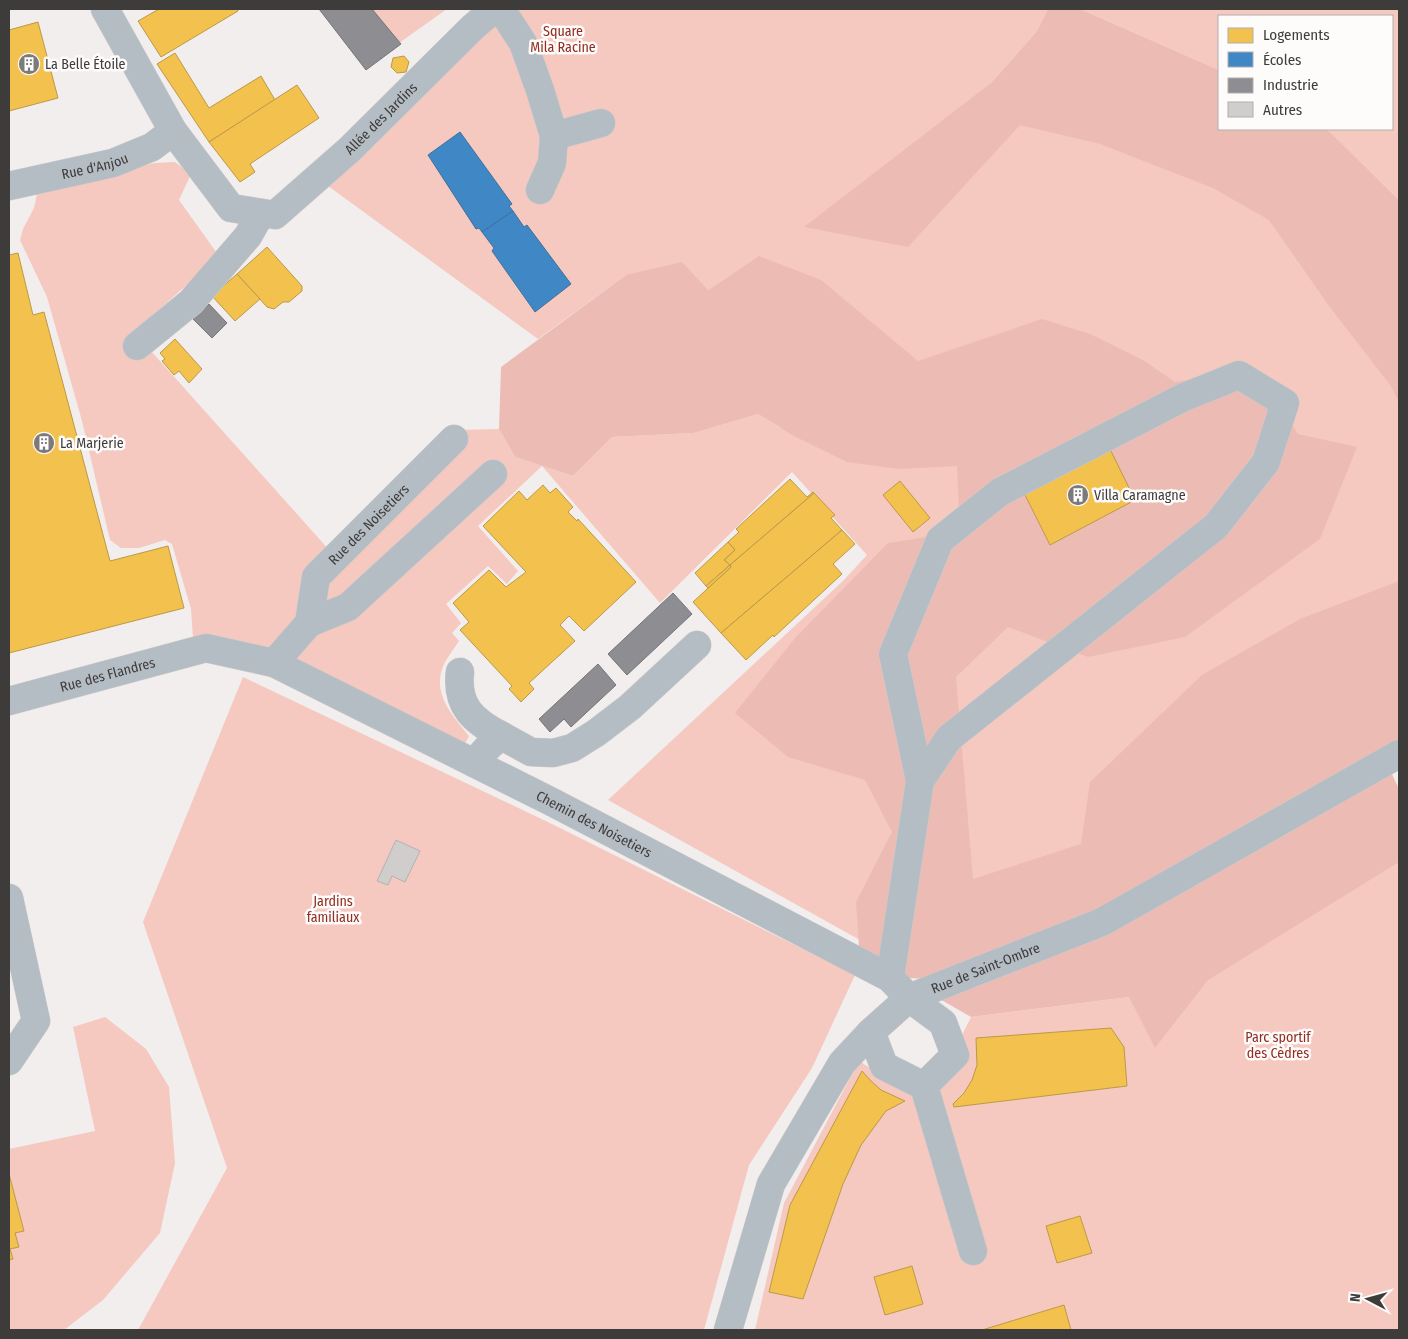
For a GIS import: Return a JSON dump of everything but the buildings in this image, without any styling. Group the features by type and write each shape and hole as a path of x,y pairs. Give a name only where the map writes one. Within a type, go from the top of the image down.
{"street":[{"name":"Allée des Jardins","path":"105,9 173,131 231,208 274,215 349,150 472,28 494,9"},
{"path":"501,9 523,43 554,136 552,163 540,190"},
{"path":"554,136 601,123"},
{"name":"Rue d'Anjou","path":"9,186 113,163 152,148 173,131"},
{"path":"137,346 190,302 248,236 261,213"},
{"path":"890,978 920,780 893,654 940,540 1000,492 1182,398 1231,378 1239,375 1285,403 1266,462 1216,526 949,738 920,780"},
{"name":"Rue des Noisetiers","path":"309,623 316,577 454,439"},
{"path":"274,663 309,623 348,607 493,474"},
{"path":"460,672 458,686 462,702 485,727 531,752 553,753 572,748 630,708 697,645"},
{"name":"Rue des Flandres","path":"9,701 206,648 274,663"},
{"name":"Chemin des Noisetiers","path":"274,663 559,806 890,978 909,998"},
{"path":"474,763 490,745 502,736"},
{"name":"Rue de Saint-Ombre","path":"728,1330 771,1184 842,1063 871,1032 909,998 1102,922 1399,754"},
{"path":"9,898 36,1021 9,1061"},
{"path":"909,998 943,1023 955,1055 924,1086"},
{"path":"871,1032 884,1066 924,1086 973,1251"}],"green space":[{"path":"372,9 447,9 399,43"},
{"name":"Square Mila Racine","path":"507,9 1048,9 1037,31 991,83 1219,148 1399,329 1399,733 914,970 608,800 844,580 867,555 792,472 660,603 542,466 478,526 518,571 507,584 488,566 446,604 461,623 452,633 459,641 444,664 440,685 445,703 450,712 469,736 463,747 193,638 191,609 172,544 165,540 139,548 121,548 110,540 82,421 47,297 20,240 23,229 34,208 38,189 155,163 175,162 191,174 179,200 219,256 134,332 331,552 453,430 499,429 515,457 573,476 612,437 694,433 758,414 780,428 679,311 759,256 708,290 626,275 538,339 324,183"},
{"path":"1080,9 1399,9 1399,200 1328,130 1393,130 1393,15 1218,15 1218,70"},
{"name":"Jardins familiaux","path":"243,677 554,825 855,975 812,1068 749,1165 704,1330 138,1330 227,1168 143,922"},
{"name":"Parc sportif des Cèdres","path":"1399,796 1399,1330 755,1330 784,1203 859,1061 912,1094 936,1088 971,1017 1129,997 1177,927"},
{"path":"105,1017 146,1049 169,1087 175,1163 160,1233 103,1300 64,1330 9,1330 9,1260 13,1259 10,1249 19,1246 15,1233 24,1230 9,1174 9,1149 95,1131 73,1027"}],"shaded area":[{"path":"1048,9 1080,9 1218,70 1218,130 1328,130 1399,200 1399,403 1391,386 1329,306 1269,220 1213,188 1100,144 1020,125 908,247 804,227 991,83 1037,31"},
{"path":"759,256 821,280 918,361 1042,319 1090,334 1143,360 1175,382 1256,369 1298,434 1357,447 1320,539 1185,637 1088,657 1008,627 956,677 973,879 1081,844 1090,782 1202,675 1300,619 1399,581 1399,745 1109,908 930,979 908,978 859,947 856,902 892,832 865,780 788,757 735,713 796,637 888,543 960,532 957,466 899,469 847,462 792,435 758,414 694,433 612,437 573,476 515,457 499,429 501,367 626,275 682,262 708,290"},
{"path":"1392,774 1399,789 1399,862 1208,980 1155,1048 1129,997 971,1017 931,994"}],"place":[{"name":"La Belle Étoile","path":"29,64"},
{"name":"La Marjerie","path":"44,443"},
{"name":"Villa Caramagne","path":"1078,495"}]}
